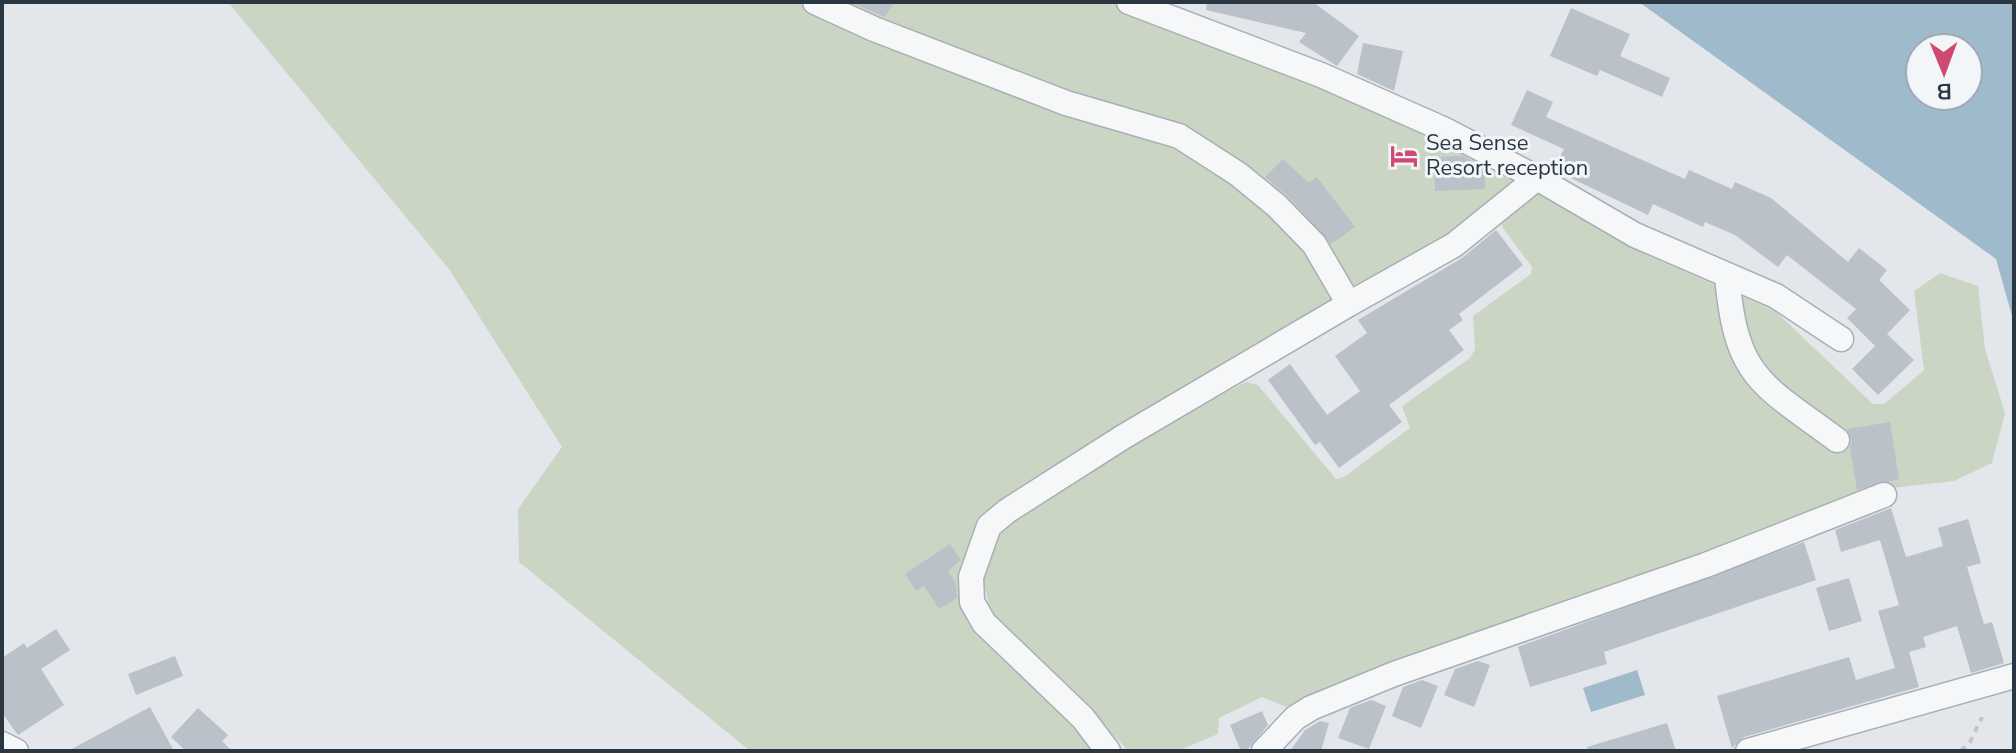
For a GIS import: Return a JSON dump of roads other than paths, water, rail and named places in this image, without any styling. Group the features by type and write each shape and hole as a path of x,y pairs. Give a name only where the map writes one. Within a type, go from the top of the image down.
{"street":[{"path":"815,2 874,29 1066,103 1179,136 1238,174 1277,206 1314,244 1349,304"},
{"path":"1129,2 1321,75 1443,129 1537,178 1635,235 1776,296 1841,339"},
{"path":"1108,751 1083,718 984,623 972,602 971,577 989,526 1007,511 1123,437 1454,245 1537,178"},
{"path":"1727,276 1733,332 1751,369 1766,388 1837,440"},
{"path":"1264,751 1295,718 1311,708 1394,674 1706,565 1884,495"},
{"path":"1748,751 2014,676"},
{"path":"2,744 16,751"}],"water":[{"path":"1639,2 2014,2 2014,323 1996,259"},
{"path":"1637,670 1645,695 1591,712 1583,688"}],"place":[{"name":"Sea Sense Resort reception","path":"1404,156"}]}
